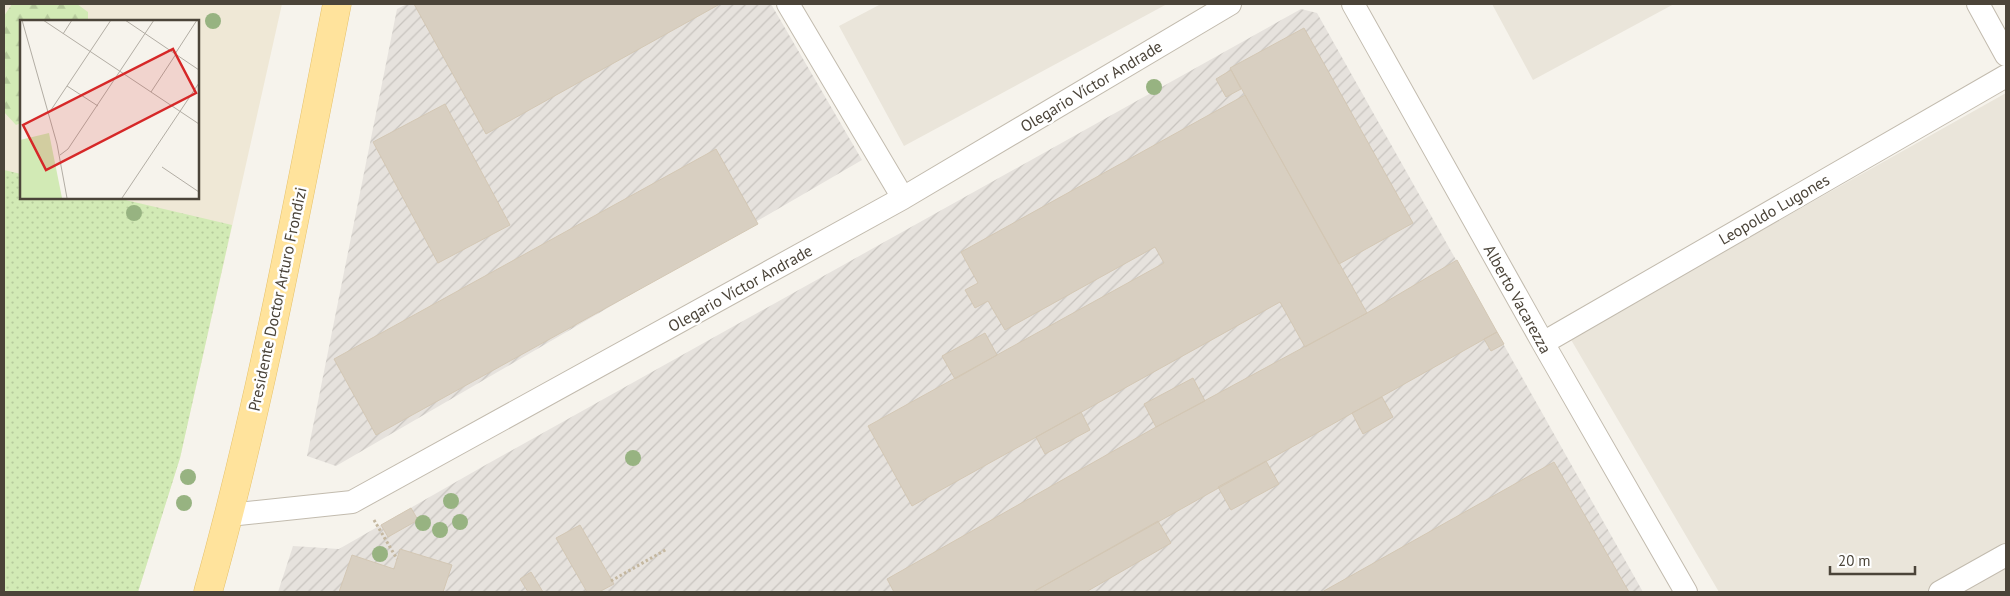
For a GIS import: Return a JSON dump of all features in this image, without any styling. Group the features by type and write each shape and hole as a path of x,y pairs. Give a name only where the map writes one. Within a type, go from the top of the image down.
{"main road":[{"name":"Presidente Doctor Arturo Frondizi","path":"208,592 229,515 261,380 339,5"}],"street":[{"path":"788,4 903,198"},
{"name":"Olegario Víctor Andrade","path":"229,515 352,502 361,498 903,198 1230,4"},
{"name":"Alberto Vacarezza","path":"1353,4 1543,343 1686,592"},
{"path":"1978,4 2006,55"},
{"name":"Leopoldo Lugones","path":"1543,343 2006,76"},
{"path":"1940,592 2006,554"}],"path":[{"path":"361,498 397,559"},
{"path":"611,581 667,549"}],"shaded area":[{"path":"4,4 282,4 180,458 138,592 4,592"},
{"path":"407,4 771,4 862,160 336,466 307,456 397,9"},
{"path":"881,4 1167,4 904,146 839,26"},
{"path":"1492,4 1674,4 1533,80"},
{"path":"1301,9 1317,13 1643,592 278,592 293,546 339,549 482,467"},
{"path":"2006,93 2006,592 1719,592 1570,338"}],"green space":[{"path":"12,4 77,4 88,12 88,20 20,20 20,123 16,125 4,112 4,16"},
{"path":"4,170 20,174 20,199 121,199 232,225 180,458 138,592 4,592"}],"building":[{"path":"414,4 720,4 486,134"},
{"path":"1304,28 1413,223 1339,264 1230,68"},
{"path":"1231,70 1241,89 1226,97 1216,79"},
{"path":"1245,95 1367,313 1305,347 1280,302 912,506 868,426 1164,263 1155,247 1005,330 988,301 975,308 965,290 978,283 961,252"},
{"path":"445,104 510,225 438,263 373,142"},
{"path":"716,149 758,224 376,435 334,359"},
{"path":"1457,260 1497,332 1033,592 894,592 887,579 1156,427 1367,313"},
{"path":"1497,332 1504,344 1491,351 1484,339"},
{"path":"985,333 997,355 955,379 942,356"},
{"path":"1193,378 1205,401 1156,427 1144,404"},
{"path":"1382,397 1393,417 1363,434 1352,413"},
{"path":"1081,412 1090,430 1045,454 1036,437"},
{"path":"1266,461 1279,484 1231,510 1218,487"},
{"path":"1554,462 1629,592 1322,592"},
{"path":"411,508 418,520 388,537 381,525"},
{"path":"1158,521 1171,543 1086,592 1033,592"},
{"path":"580,525 614,584 599,592 587,592 556,538"},
{"path":"400,549 452,565 443,592 339,592 352,555 394,569"},
{"path":"531,572 543,592 528,592 520,579"}]}
